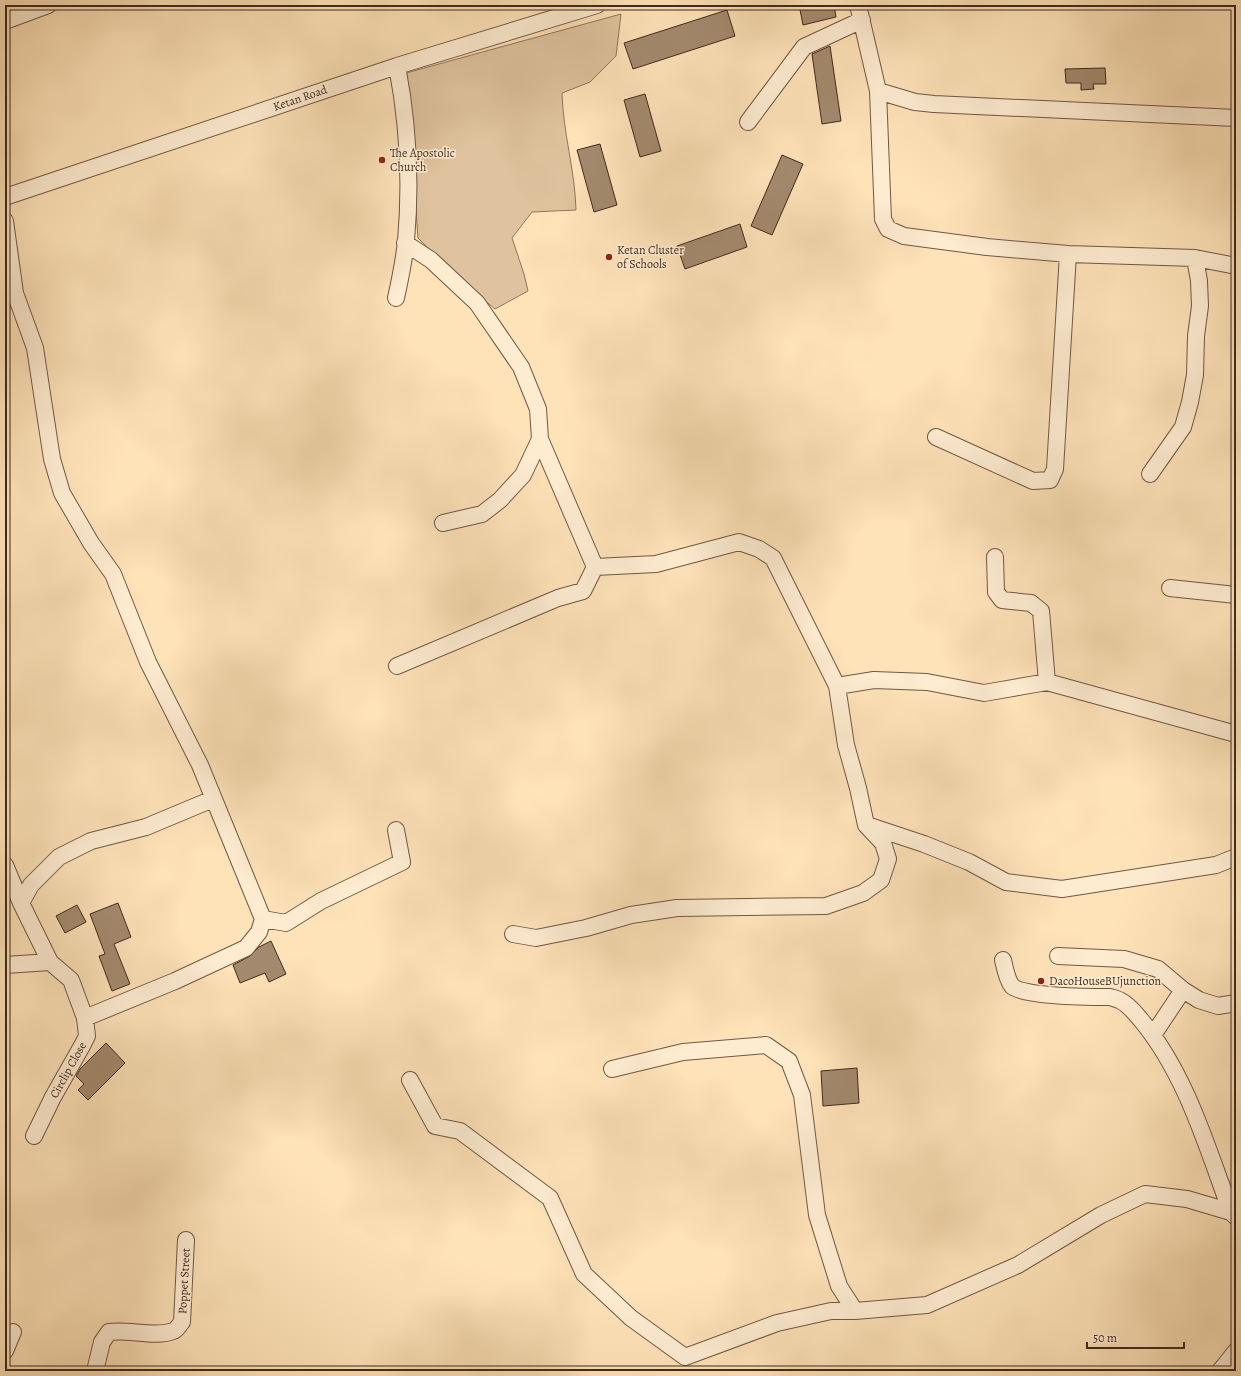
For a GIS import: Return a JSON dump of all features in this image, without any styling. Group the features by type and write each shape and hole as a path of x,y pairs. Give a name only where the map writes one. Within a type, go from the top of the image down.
{"street":[{"path":"5,21 48,5"},
{"name":"Ketan Road","path":"5,197 397,66 597,5"},
{"path":"858,5 878,91 883,219 888,229 904,236 987,247 1068,254 1195,258 1236,266"},
{"path":"748,122 804,47 862,20"},
{"path":"396,298 406,243 408,194 407,155 402,90 397,66"},
{"path":"878,91 915,102 934,104 1236,118"},
{"path":"5,221 15,293 35,348 52,459 62,493 91,543 113,574 148,662 200,766 263,919 259,932 246,948 175,981 85,1018"},
{"path":"397,666 558,598 583,591 595,567 540,438 538,409 521,367 477,303 431,260 406,243"},
{"path":"936,438 1033,481 1050,480 1055,469 1068,254"},
{"path":"1150,474 1183,427 1190,402 1195,375 1196,336 1200,306 1200,281 1195,258"},
{"path":"443,523 482,514 500,500 523,474 540,438"},
{"path":"513,934 536,938 586,928 631,915 677,908 826,906 863,893 881,880 888,859 883,843 866,825 858,788 846,745 837,686 773,558 759,549 739,542 656,564 595,567"},
{"path":"995,557 996,592 1002,600 1031,603 1040,611 1047,682"},
{"path":"1170,588 1236,595"},
{"path":"837,686 874,680 927,682 984,693 1047,682 1236,734"},
{"path":"21,903 31,885 59,857 91,841 146,826 214,799"},
{"path":"866,825 924,844 969,862 1006,882 1062,890 1216,865 1236,857"},
{"path":"263,919 286,923 321,901 402,862 396,830"},
{"path":"5,865 21,903 50,962 5,965"},
{"path":"1058,956 1124,959 1158,969 1182,990 1199,1000 1218,1006 1236,1003"},
{"path":"1003,960 1009,981 1017,990 1033,994 1110,997 1121,1001 1132,1009 1153,1034 1186,1094 1234,1214"},
{"name":"Circlip Close","path":"34,1136 53,1097 87,1036 85,1018 71,980 50,962"},
{"path":"1153,1034 1182,990"},
{"path":"612,1069 683,1052 766,1045 789,1060 802,1095 817,1215 839,1286 855,1311"},
{"path":"410,1080 435,1126 460,1131 550,1198 584,1274 631,1318 685,1357 777,1323 831,1311 855,1311 928,1304 1018,1265 1101,1215 1145,1194 1187,1199 1234,1214"},
{"name":"Poppet Street","path":"95,1371 102,1342 109,1332 120,1330 164,1334 175,1331 182,1322 186,1240"},
{"path":"5,1351 13,1332"},
{"path":"1220,1371 1236,1350"}],"shaded area":[{"path":"621,14 616,56 590,82 562,93 564,123 574,180 576,210 532,212 512,238 528,291 495,309 456,276 418,238 406,73"}],"building":[{"path":"799,5 834,5 836,17 803,25"},
{"path":"727,10 735,36 633,69 624,43"},
{"path":"830,46 841,121 822,124 812,54"},
{"path":"1105,68 1106,84 1093,84 1094,89 1081,90 1081,83 1066,83 1065,69"},
{"path":"645,94 661,151 640,157 624,100"},
{"path":"600,144 617,205 594,212 577,150"},
{"path":"782,155 803,164 772,235 751,226"},
{"path":"740,224 747,247 685,269 677,246"},
{"path":"118,903 131,937 114,944 130,984 112,991 99,956 105,954 90,914"},
{"path":"77,905 86,922 65,933 56,916"},
{"path":"271,941 286,974 269,982 265,973 240,983 233,965 250,956 259,947"},
{"path":"106,1043 125,1063 88,1100 78,1090 84,1084 76,1076 80,1069"},
{"path":"857,1068 859,1103 823,1106 821,1071"}],"place":[{"name":"The Apostolic Church","path":"382,160"},
{"name":"Ketan Cluster of Schools","path":"609,257"},
{"name":"DacoHouseBUjunction","path":"1041,981"}]}
